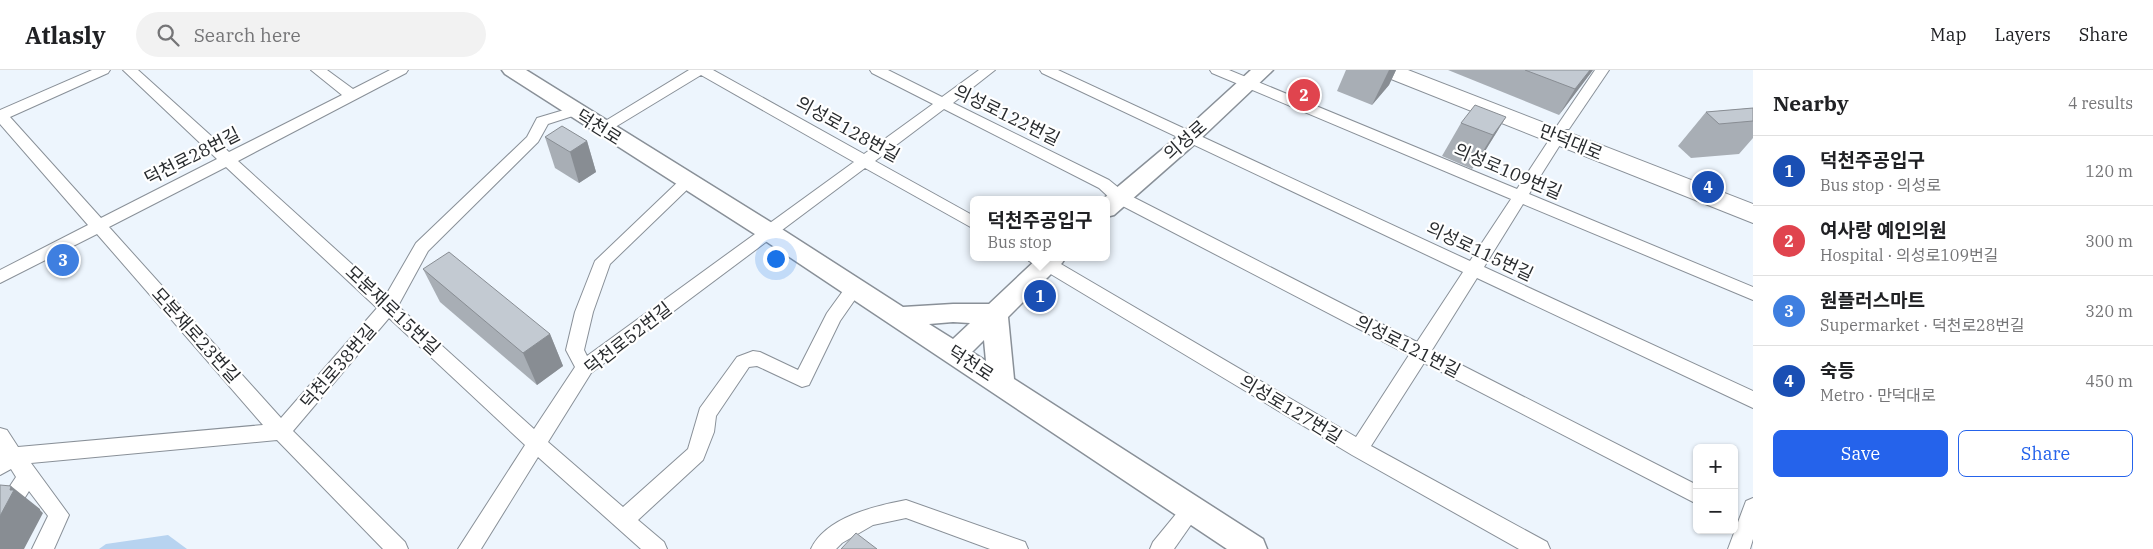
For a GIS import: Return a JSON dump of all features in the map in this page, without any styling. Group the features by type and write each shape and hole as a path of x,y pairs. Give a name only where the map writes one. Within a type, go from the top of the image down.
{"main road":[{"name":"덕천로","path":"512,70 602,129 769,232 956,352 1252,549"},
{"name":"만덕대로","path":"1389,70 1753,201"},
{"name":"만덕대로","path":"1422,70 1753,214"},
{"name":"의성로","path":"1113,203 1256,77"},
{"path":"956,352 995,314 1044,261"},
{"path":"899,317 952,313 995,314"},
{"path":"995,314 1000,382"}],"street":[{"path":"0,116 103,70"},
{"name":"모분재로15번길","path":"130,70 390,306 537,444 656,549"},
{"path":"318,70 352,95"},
{"name":"덕천로28번길","path":"0,276 401,70"},
{"path":"602,129 698,70"},
{"name":"의성로128번길","path":"703,70 970,221"},
{"name":"의성로122번길","path":"877,70 1104,184 1110,196"},
{"name":"덕천로52번길","path":"469,549 584,368 988,70"},
{"name":"의성로115번길","path":"1047,70 1753,400"},
{"name":"의성로109번길","path":"1217,70 1256,77 1520,198 1753,294"},
{"path":"1359,449 1602,70"},
{"name":"덕천로38번길","path":"281,431 390,306 422,247 534,139 542,122 574,111"},
{"name":"모분재로23번길","path":"0,116 281,431 398,549"},
{"path":"584,368 575,350 584,312 603,261 687,182"},
{"name":"의성로121번길","path":"1113,203 1421,353 1693,493"},
{"name":"의성로127번길","path":"1047,261 1359,449 1539,549"},
{"path":"624,520 696,454 704,432 707,414 743,362 753,358 760,360 802,380 833,318 854,288"},
{"path":"7,461 281,431"},
{"path":"0,436 7,461 58,515 44,549"},
{"path":"0,519 27,477 7,461"},
{"path":"1161,549 1192,509"},
{"path":"822,549 835,536 869,517 906,510 1017,549"},
{"path":"1739,549 1747,516"}],"shaded area":[{"path":"168,535 187,549 99,549 106,544"}],"building":[{"path":"1525,70 1590,70 1575,89"},
{"path":"1475,105 1506,117 1493,135 1461,123"},
{"path":"1753,108 1753,121 1719,124 1706,112"},
{"path":"562,126 587,141 570,152 545,137"},
{"path":"449,252 550,334 523,353 423,269"},
{"path":"0,485 11,486 10,490 14,490 0,516"},
{"path":"856,533 877,549 841,549"}],"place":[{"name":"여사랑 예인의원","path":"1304,95"},
{"name":"숙등","path":"1708,187"},
{"name":"원플러스마트","path":"63,260"},
{"name":"덕천주공입구","path":"1040,296"}]}
